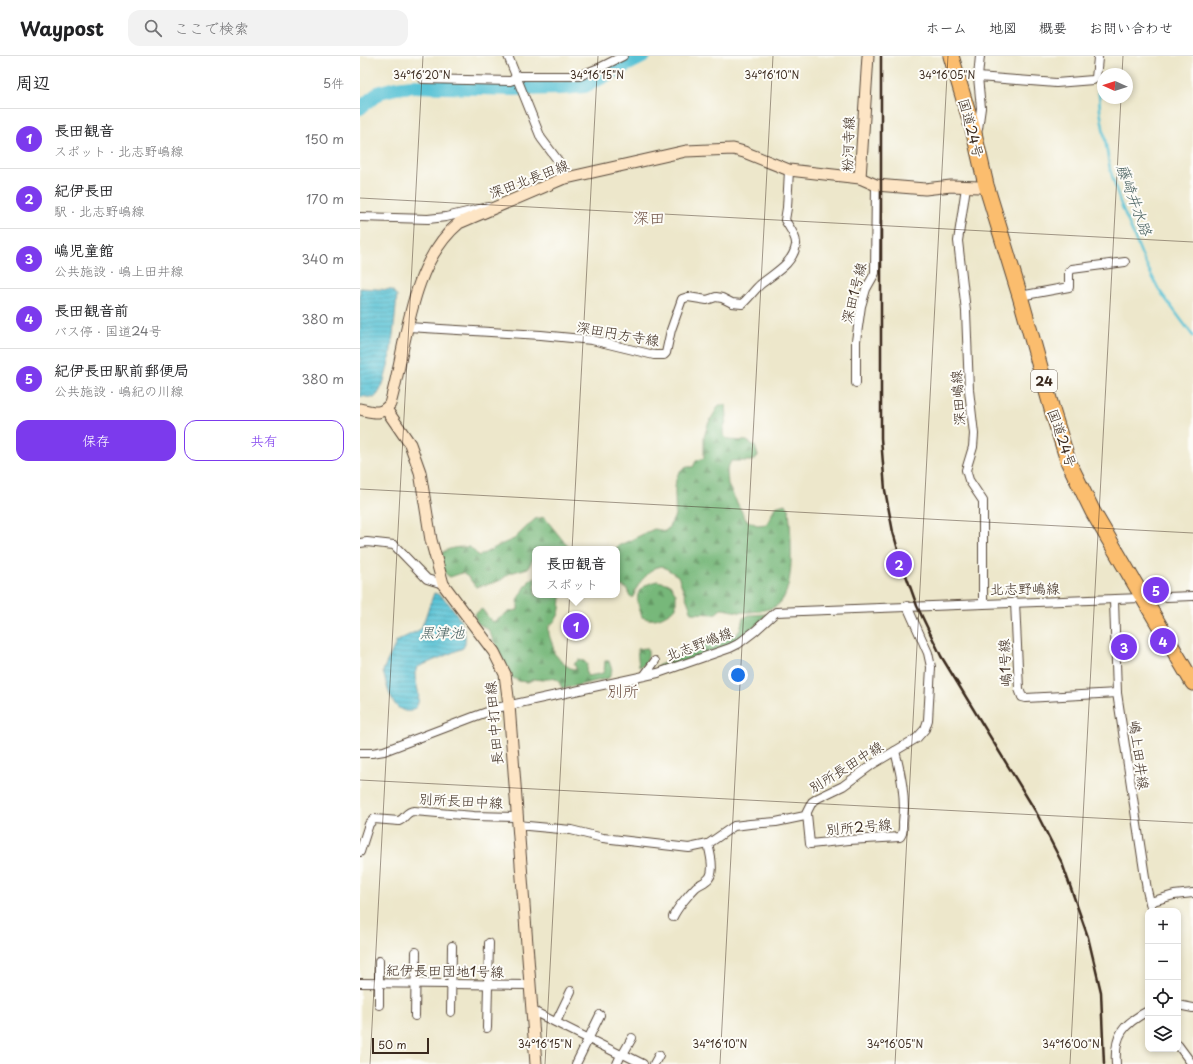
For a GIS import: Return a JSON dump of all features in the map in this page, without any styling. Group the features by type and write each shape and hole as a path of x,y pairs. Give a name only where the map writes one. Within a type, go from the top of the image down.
{"highway":[{"name":"国道24号","path":"951,56 974,133 986,185 1068,461 1093,512 1193,683"}],"street":[{"path":"508,56 541,138 559,162 562,179"},
{"path":"423,79 510,81 579,76 623,56"},
{"name":"粉河寺線","path":"868,56 860,178 876,185 925,189 951,186 979,187 986,185"},
{"path":"974,133 978,129 982,108 978,77 980,56"},
{"path":"978,77 1056,83 1093,80 1096,78 1098,58"},
{"name":"深田北長田線","path":"386,409 390,404 414,300 426,268 438,246 459,223 562,179 686,151 733,149 789,170 860,178"},
{"name":"深田円方寺線","path":"408,327 541,335 592,340 654,355 664,355 666,353 671,330 682,299 688,297 707,300 716,297 732,303 742,304 760,284 784,267 796,245 794,237 785,220 789,170"},
{"name":"深田1号線","path":"856,383 856,341 860,312 866,289 875,273 876,185"},
{"name":"深田嶋線","path":"966,187 958,241 966,311 969,390 974,434 973,447 966,470 969,480 983,501 983,603"},
{"path":"360,217 446,217 501,205"},
{"path":"1020,296 1069,287 1069,272 1072,269 1125,262"},
{"path":"360,409 378,412 383,412 386,409"},
{"name":"長田中打田線","path":"386,409 410,444 420,472 431,540 443,584 494,652 505,674 509,706 536,1064"},
{"path":"360,543 367,542 394,545 427,579 443,584"},
{"name":"北志野嶋線","path":"360,753 384,751 476,716 509,706 658,673 738,644 776,612 1193,596"},
{"name":"嶋上田井線","path":"1114,600 1118,693 1134,808 1151,908"},
{"name":"嶋1号線","path":"1015,602 1019,689 1022,697 1118,693"},
{"name":"別所長田中線","path":"360,852 369,824 374,819 399,822 407,813 414,811 517,821 571,830 603,838 660,846 689,848 708,844 734,826 801,818 808,814 812,802 843,786 873,764 916,738 925,729 928,720 932,667 928,653 907,606"},
{"path":"644,676 655,661"},
{"name":"別所2号線","path":"808,814 809,843 811,844 900,837 903,832 905,817 903,788 895,751"},
{"path":"673,917 696,888 710,878 712,873 712,865 708,844"},
{"path":"1150,902 1174,895 1193,894"},
{"path":"487,1028 489,943"},
{"path":"450,1012 452,946"},
{"path":"415,1016 416,952"},
{"path":"379,961 379,1005"},
{"name":"紀伊長田団地1号線","path":"360,983 530,986"},
{"path":"556,1022 571,991"},
{"path":"1181,1006 1193,1008"},
{"path":"533,1011 643,1064"},
{"path":"1116,1064 1115,1049 1121,1033 1126,1025 1145,1014"},
{"path":"576,1064 600,1015"},
{"path":"617,1064 632,1038"},
{"path":"1181,1049 1192,1064"},
{"path":"654,1064 659,1055"}],"green space":[{"path":"719,405 726,405 727,416 723,432 724,436 729,440 747,441 755,446 758,456 752,461 731,461 727,470 728,485 746,520 757,525 767,524 775,507 785,504 789,508 791,547 790,579 781,602 772,608 751,612 738,612 721,609 715,614 692,613 678,576 662,566 654,568 641,581 635,591 634,596 631,598 627,589 622,586 620,587 620,546 618,546 654,529 666,531 673,521 675,514 675,484 677,477 680,471 685,468 693,467 696,461 704,458 704,437 708,424"},
{"path":"544,517 568,546 532,546 532,561 528,568 510,573 501,580 493,583 476,587 468,577 462,573 450,577 442,569 442,556 443,552 446,550 470,547 479,556 514,539 535,519"},
{"path":"532,579 532,598 561,598 558,616 549,626 549,633 554,653 564,664 573,669 577,670 574,664 578,660 584,661 587,664 587,676 604,672 605,661 609,661 612,670 609,678 562,688 558,680 552,678 542,680 534,679 528,682 519,681 511,677 488,629 477,623 475,614 482,609 492,622 507,613 518,610 518,598"},
{"path":"657,581 670,584 676,594 676,608 660,618 647,619 642,617 638,604 638,594 644,586"},
{"path":"767,614 758,624 730,645 662,669 658,668 657,666 684,655 695,648 701,647 706,641 736,635 740,630 743,618 749,615"},
{"path":"647,648 648,654 646,662 639,667 637,649"}],"water":[{"path":"360,288 392,290 397,296 388,367 380,392 374,398 360,396"},
{"name":"黒津池","path":"434,593 446,601 458,616 465,634 465,642 463,648 417,668 415,678 419,697 417,705 413,710 405,711 398,707 392,699 383,672 397,641 421,629"}],"waterway":[{"path":"360,108 380,92 412,86 514,89 585,86 644,56"},
{"name":"藤崎井水路","path":"1100,104 1110,169 1120,202 1143,258 1159,290 1193,336"}],"railway":[{"path":"881,56 881,438 885,490 893,532 902,564 917,606 941,656 1036,812 1062,863 1088,937 1101,992 1104,1064"}],"place":[{"name":"紀伊長田","path":"899,564"},
{"name":"紀伊長田駅前郵便局","path":"1156,590"},
{"name":"長田観音","path":"576,626"},
{"name":"長田観音前","path":"1163,641"},
{"name":"嶋児童館","path":"1124,647"}],"district":[{"name":"深田","path":"649,218"},
{"name":"別所","path":"623,691"}]}
